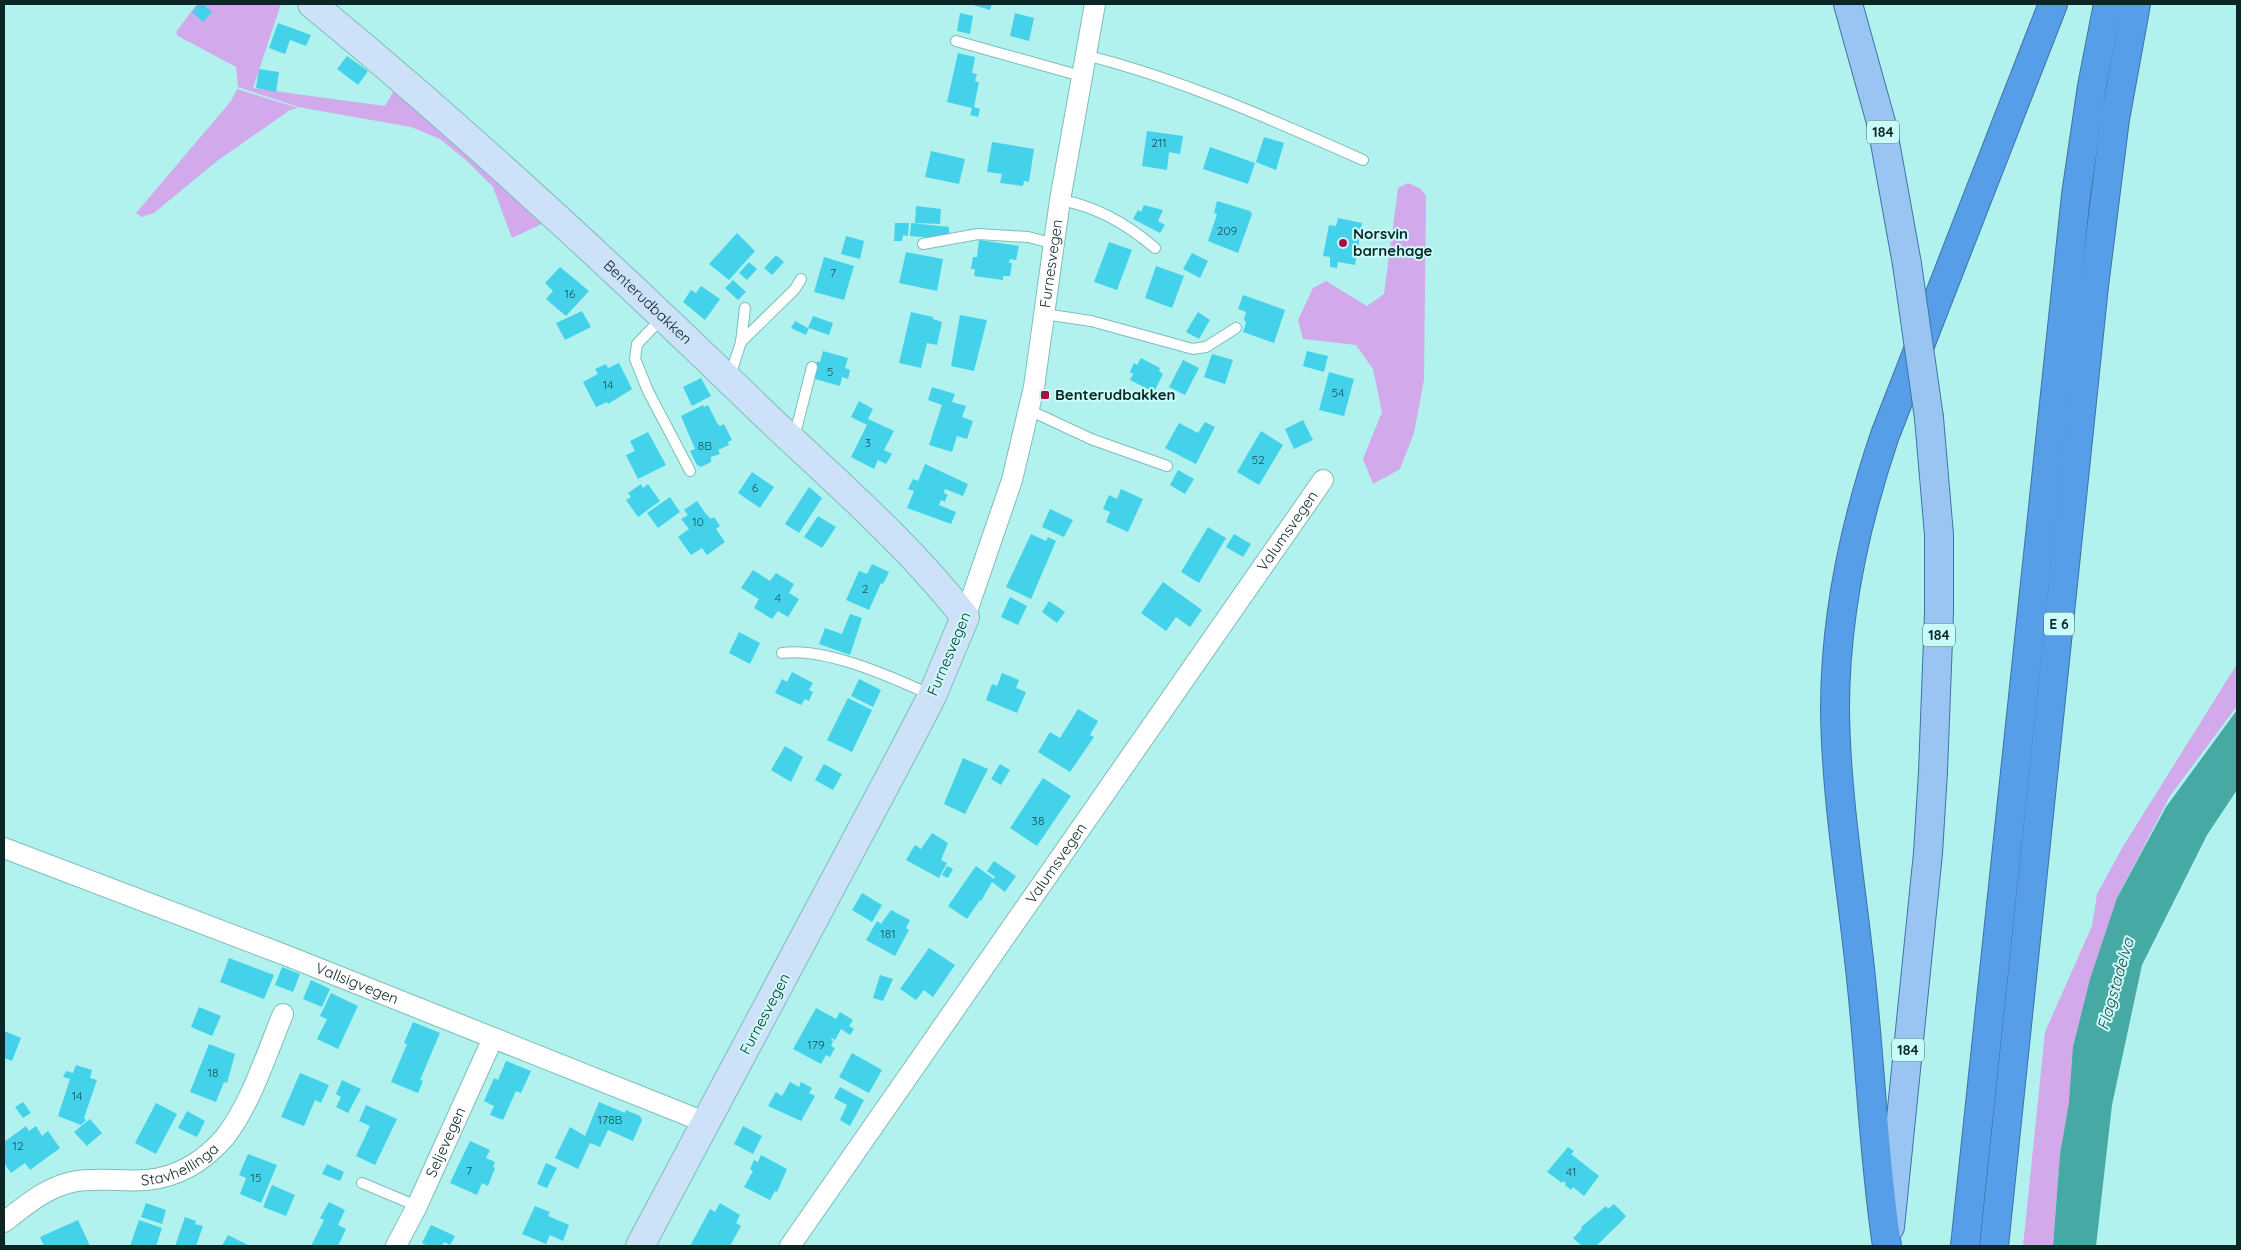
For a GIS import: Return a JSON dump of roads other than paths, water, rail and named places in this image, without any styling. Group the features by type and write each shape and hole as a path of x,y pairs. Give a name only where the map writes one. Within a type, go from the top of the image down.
{"highway":[{"path":"1888,1246 1876,1167 1866,1027 1838,775 1837,662 1843,607 1856,531 1885,435 2053,4"},
{"name":"E 6","path":"1965,1246 2075,204 2091,95 2108,4"},
{"name":"E 6","path":"1994,1246 2094,286 2115,118 2136,4"}],"main road":[{"name":"Benterudbakken","path":"312,4 469,137 664,317 890,535 951,598 965,617"},
{"name":"184","path":"1848,4 1882,126 1907,264 1929,418 1939,554 1939,613 1927,863 1888,1246"},
{"name":"Furnesvegen","path":"640,1246 830,894 932,696 965,617"}],"street":[{"name":"Furnesvegen","path":"965,617 1012,480 1029,410 1060,200 1095,4"},
{"name":"Valumsvegen","path":"790,1246 1323,480"},
{"name":"Vallsigvegen","path":"4,848 285,954 707,1123"},
{"name":"Stavhellinga","path":"4,1222 39,1195 71,1182 105,1179 148,1180 172,1175 204,1158 225,1137 238,1117 283,1014"},
{"name":"Seljevegen","path":"396,1246 417,1206 492,1038"}],"lane":[{"path":"956,41 1081,76"},
{"path":"1085,55 1151,75 1293,129 1363,160"},
{"path":"1060,200 1083,204 1106,215 1140,236 1154,248"},
{"path":"923,244 978,234 1028,237 1055,244"},
{"path":"741,342 795,289 801,279"},
{"path":"729,380 741,342 745,308"},
{"path":"1044,314 1091,321 1193,349 1206,347 1236,328"},
{"path":"664,317 637,344 635,359 648,391 690,471"},
{"path":"793,442 812,367"},
{"path":"1029,410 1091,439 1167,466"},
{"path":"782,653 797,651 816,653 886,676 932,696"},
{"path":"362,1183 417,1206"}],"water":[{"name":"Flagstadelva","path":"2237,710 2237,790 2207,835 2142,965 2112,1105 2096,1246 2053,1246 2060,1154 2069,1102 2073,1047 2090,979 2117,898 2166,807"}],"place":[{"name":"Norsvin barnehage","path":"1343,243"},
{"name":"Benterudbakken","path":"1045,395"}]}
